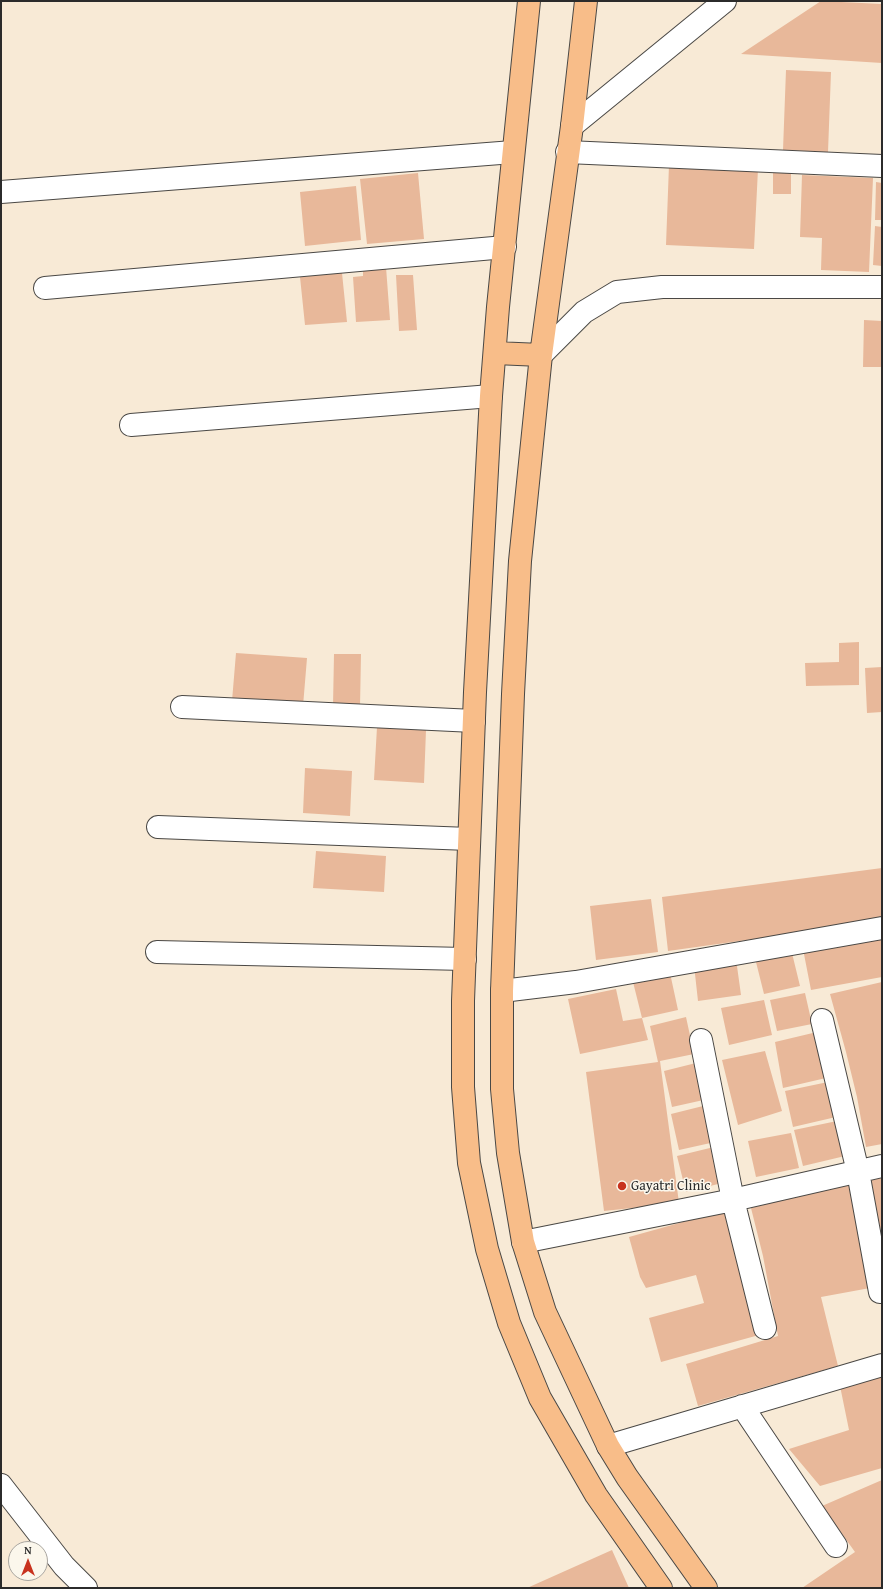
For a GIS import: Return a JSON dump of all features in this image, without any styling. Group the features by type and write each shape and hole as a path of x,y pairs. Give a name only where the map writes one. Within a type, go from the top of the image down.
{"main road":[{"path":"528,9 498,307 491,396 475,676 463,1001 463,1087 469,1163 487,1249 509,1323 543,1404 596,1495 661,1588"},
{"path":"585,10 572,126 567,152 541,355 520,561 513,694 502,991 502,1089 508,1153 523,1242 545,1312 608,1446 627,1477 706,1588"},
{"path":"495,353 541,355"}],"street":[{"path":"572,126 725,1"},
{"path":"1,192 513,152"},
{"path":"567,152 882,166"},
{"path":"45,288 505,247"},
{"path":"541,355 584,312 618,292 662,287 882,287"},
{"path":"131,425 491,396"},
{"path":"182,707 474,721"},
{"path":"158,827 469,839"},
{"path":"502,991 576,982 882,928"},
{"path":"157,952 465,959"},
{"path":"822,1020 858,1172 880,1292"},
{"path":"701,1040 733,1200 765,1328"},
{"path":"523,1242 733,1200 882,1166"},
{"path":"608,1446 882,1365"},
{"path":"742,1406 836,1546"},
{"path":"1,1485 64,1566 86,1588"}],"building":[{"path":"821,1 882,4 882,63 741,54"},
{"path":"786,70 831,72 828,152 783,150"},
{"path":"669,165 758,169 754,249 666,245"},
{"path":"773,169 791,169 791,194 773,194"},
{"path":"418,173 424,239 367,244 360,179"},
{"path":"802,175 873,178 869,272 821,270 822,238 800,237"},
{"path":"876,182 882,183 882,220 875,220"},
{"path":"356,186 361,240 305,246 300,192"},
{"path":"875,226 882,227 882,266 873,265"},
{"path":"386,267 390,320 356,322 353,277 363,276 363,269"},
{"path":"342,273 347,322 305,325 300,277"},
{"path":"396,275 413,275 417,330 399,331"},
{"path":"864,320 882,321 882,367 863,367"},
{"path":"859,642 859,685 806,686 805,663 839,662 839,643"},
{"path":"236,653 307,658 303,706 232,701"},
{"path":"334,654 361,654 360,707 333,706"},
{"path":"882,667 882,712 867,713 865,668"},
{"path":"377,727 426,730 424,783 374,780"},
{"path":"305,768 352,771 350,816 303,813"},
{"path":"316,851 386,856 384,892 313,888"},
{"path":"882,868 882,921 668,951 662,897"},
{"path":"651,899 658,952 596,960 590,906"},
{"path":"882,934 882,977 811,990 803,949"},
{"path":"791,949 800,986 764,994 755,958"},
{"path":"736,959 741,995 698,1001 694,965"},
{"path":"670,973 678,1010 642,1018 633,982"},
{"path":"882,982 882,1144 866,1147 857,1097 830,994"},
{"path":"616,989 623,1021 642,1018 648,1040 580,1054 568,999"},
{"path":"805,993 812,1024 777,1031 770,1000"},
{"path":"764,1000 772,1035 729,1045 721,1008"},
{"path":"686,1017 694,1054 660,1061 679,1203 604,1211 586,1072 658,1062 650,1026"},
{"path":"817,1032 826,1078 783,1088 775,1042"},
{"path":"765,1051 782,1111 738,1125 722,1060"},
{"path":"700,1062 708,1099 672,1107 664,1071"},
{"path":"828,1082 836,1117 793,1127 785,1091"},
{"path":"707,1105 715,1142 679,1150 671,1114"},
{"path":"837,1121 845,1156 803,1166 794,1130"},
{"path":"791,1133 799,1168 756,1177 748,1141"},
{"path":"714,1147 722,1183 686,1192 677,1156"},
{"path":"882,1178 882,1234 867,1181"},
{"path":"850,1183 870,1288 821,1297 838,1366 698,1406 686,1364 778,1336 763,1256 751,1208"},
{"path":"726,1210 759,1335 661,1362 649,1318 704,1303 696,1275 646,1288 640,1277 629,1237"},
{"path":"882,1374 882,1468 820,1486 789,1449 849,1430 840,1386"},
{"path":"882,1480 882,1588 802,1588 855,1552 822,1506"},
{"path":"612,1550 629,1588 527,1588"}],"place":[{"name":"Gayatri Clinic","path":"622,1186"}]}
